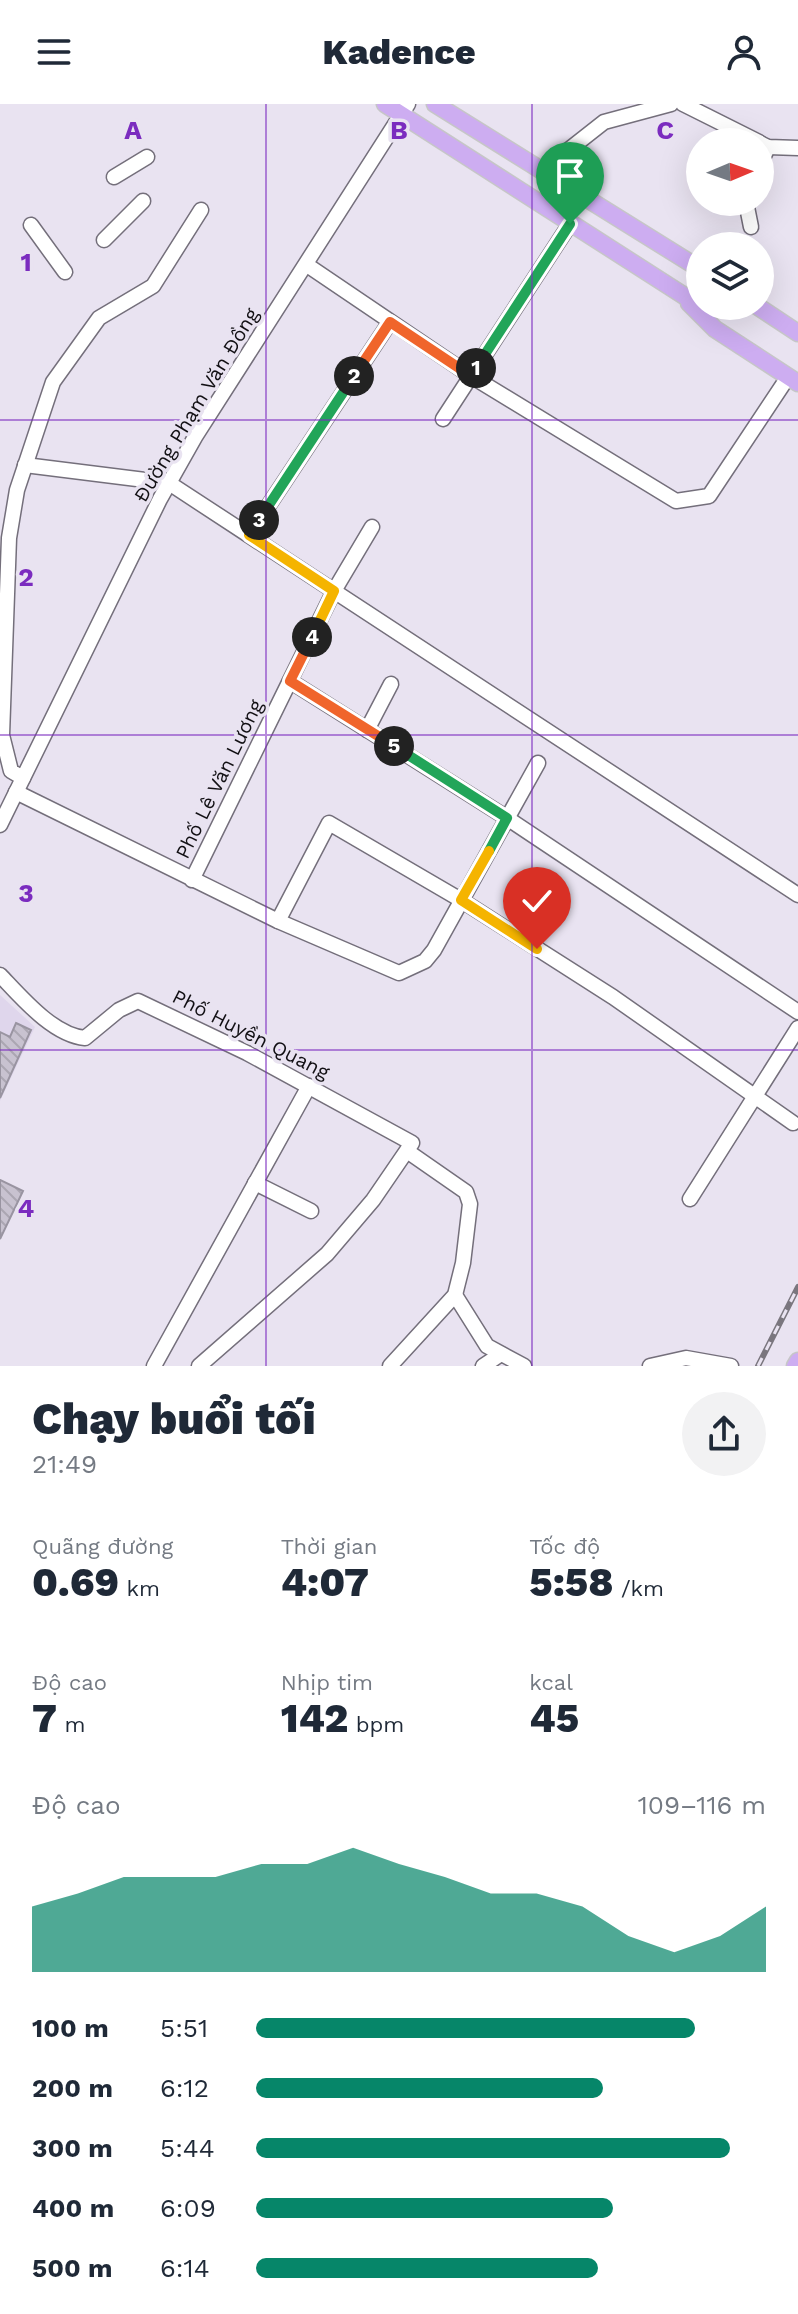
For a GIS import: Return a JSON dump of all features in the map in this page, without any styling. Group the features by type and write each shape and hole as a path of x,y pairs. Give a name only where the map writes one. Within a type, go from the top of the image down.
{"main road":[{"path":"385,104 405,110 570,224 686,297"},
{"path":"435,104 686,259"},
{"path":"677,291 715,329 795,377"},
{"path":"774,305 798,321"},
{"path":"774,317 798,333"},
{"path":"719,320 795,377"}],"street":[{"path":"543,170 604,122 671,104"},
{"path":"683,104 730,128"},
{"name":"Đường Phạm Văn Đồng","path":"1,820 169,483 405,110"},
{"path":"774,145 798,148"},
{"path":"114,177 147,157"},
{"path":"104,240 143,201"},
{"path":"201,210 153,286 99,318 53,382 17,490 9,538 2,735 4,754 11,771 20,785 192,880 278,921 404,973 425,961 434,950 538,763"},
{"path":"749,216 751,227"},
{"path":"443,419 570,224"},
{"path":"31,225 65,272"},
{"path":"307,265 471,376 676,501 709,496 795,377"},
{"path":"249,535 390,322"},
{"path":"25,465 169,483 798,895"},
{"path":"0,495 17,490"},
{"name":"Phố Lê Văn Lương","path":"192,880 334,591 372,527"},
{"path":"290,681 507,818 798,1012"},
{"path":"367,730 391,684"},
{"path":"278,921 329,823 461,900 613,997 793,1123"},
{"name":"Phố Huyền Quang","path":"0,975 28,1003 71,1037 85,1038 119,1010 138,1001 309,1086 410,1147 470,1199 463,1263 455,1295"},
{"path":"690,1199 798,1028"},
{"path":"154,1366 309,1086"},
{"path":"199,1366 327,1254 373,1200 410,1147"},
{"path":"255,1183 311,1211"},
{"path":"390,1366 455,1295 487,1346 524,1366"},
{"path":"483,1366 501,1354"},
{"path":"650,1366 686,1358 731,1366"}],"shaded area":[{"path":"0,995 35,1027 0,1101"}],"building":[{"path":"16,1023 31,1030 0,1098 0,1032 10,1037"},
{"path":"0,1180 23,1191 0,1239"}],"railway":[{"path":"758,1366 798,1287"}],"route":[{"path":"537,949 461,900 507,818 290,681 334,591 249,535 390,322 471,376 570,224"}]}
